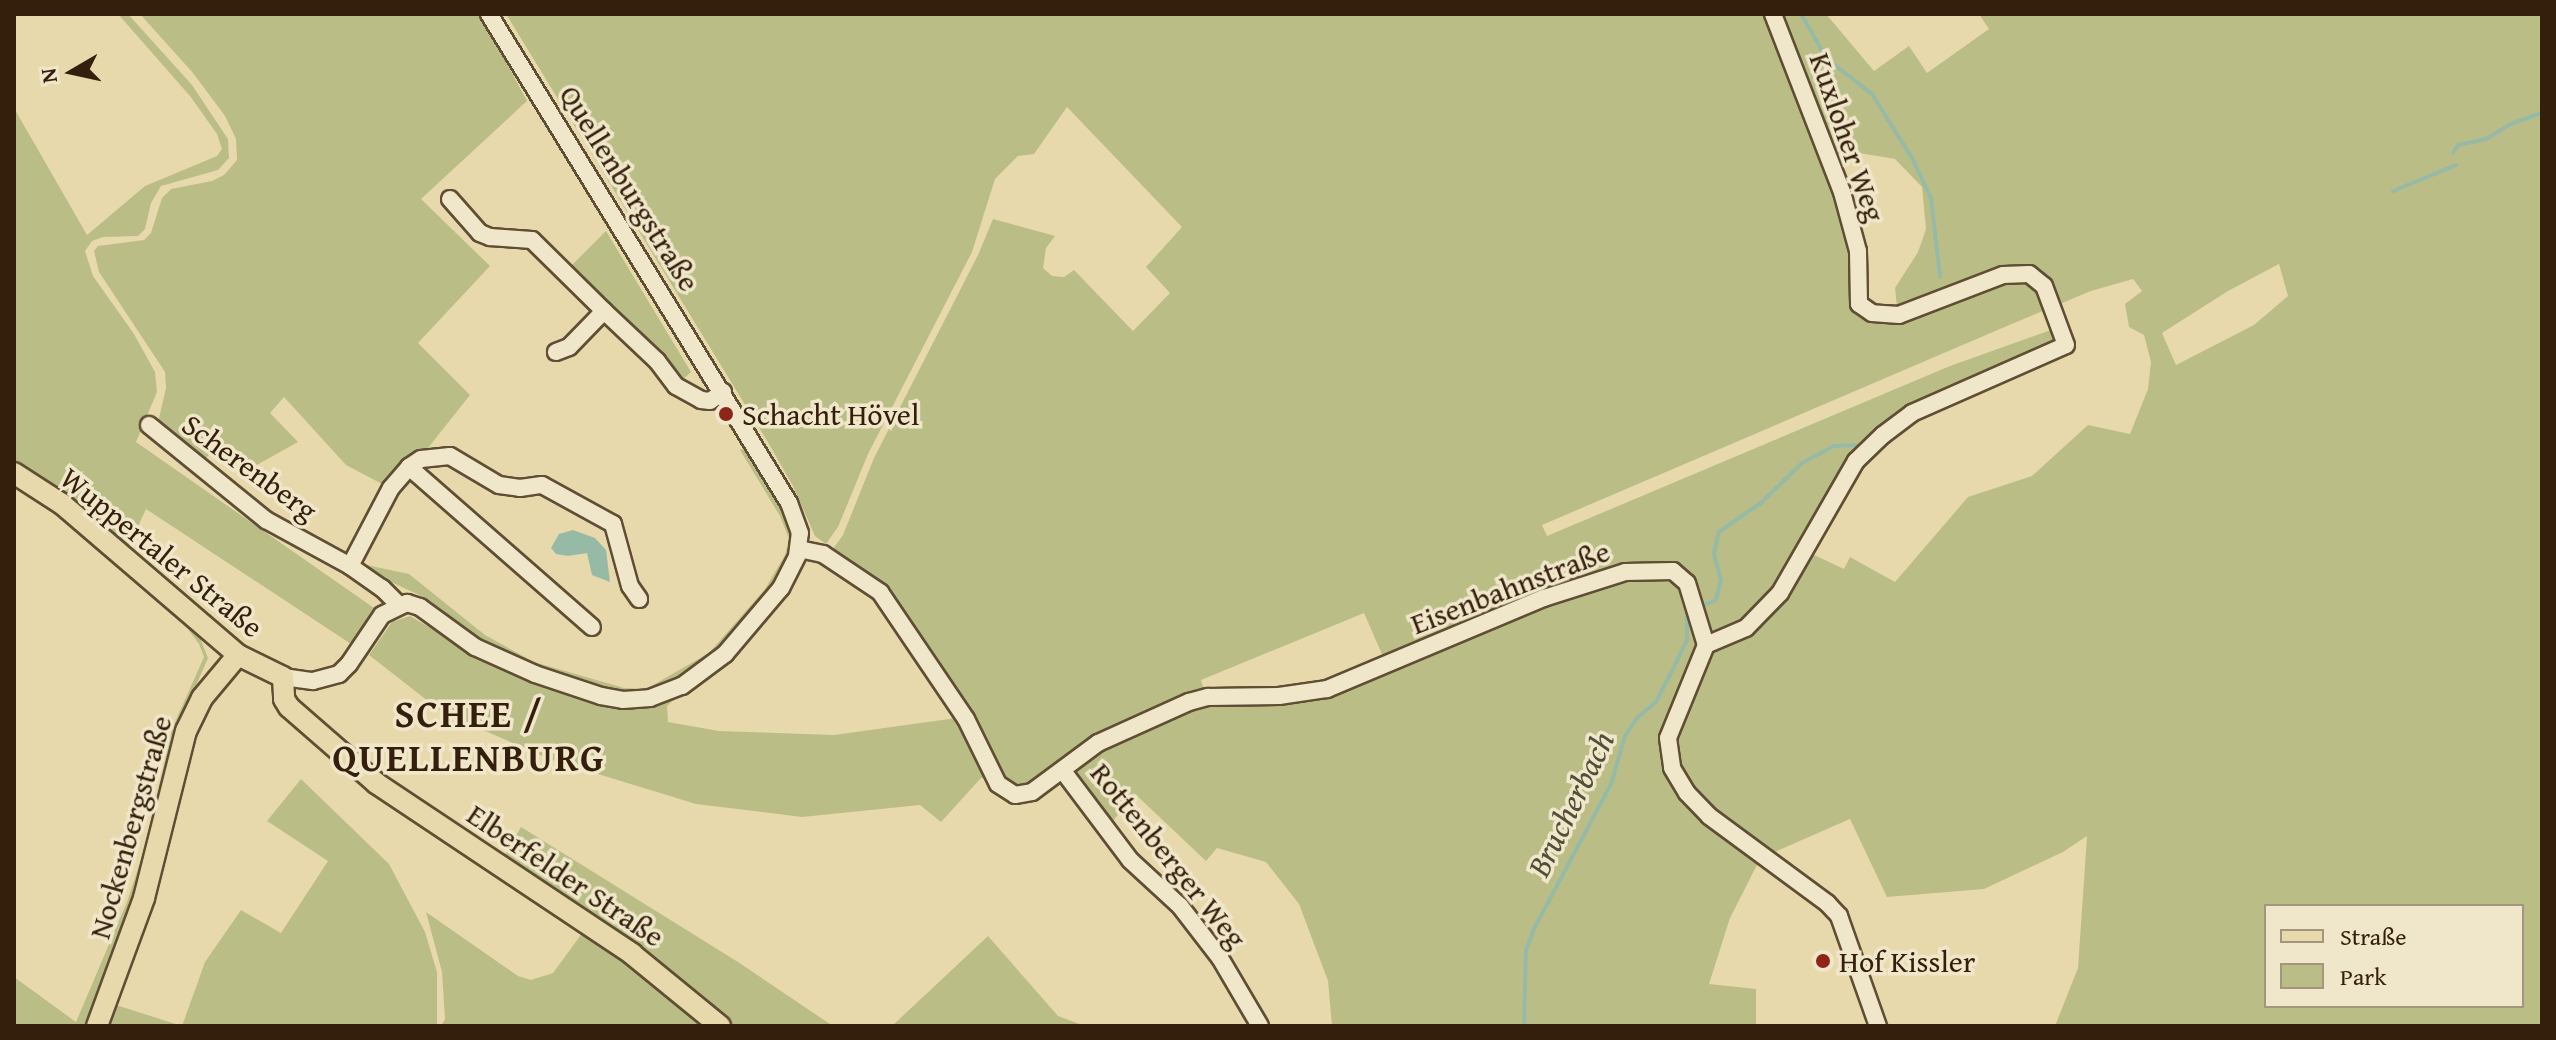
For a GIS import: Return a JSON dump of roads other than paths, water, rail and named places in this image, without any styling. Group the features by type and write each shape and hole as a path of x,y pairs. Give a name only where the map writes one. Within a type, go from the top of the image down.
{"main road":[{"name":"Wuppertaler Straße","path":"14,473 62,504 238,655 283,677"},
{"name":"Nockenbergstraße","path":"97,1026 144,898 186,731 202,698 238,655"},
{"name":"Elberfelder Straße","path":"283,677 284,699 289,707 376,783 632,954 720,1026"}],"street":[{"name":"Quellenburgstraße","path":"489,14 789,503 799,526 797,556"},
{"name":"Kuxloher Weg","path":"1706,645 1746,628 1780,593 1856,461 1883,435 1912,413 2066,345 2044,286 2029,274 2003,275 1899,315 1872,313 1859,304 1858,251 1842,192 1773,14"},
{"path":"450,199 480,233 490,237 532,240 657,361 676,386 701,400 710,401 723,392"},
{"path":"556,352 569,347 604,311"},
{"name":"Scherenberg","path":"149,425 266,520 350,566 382,588 399,605"},
{"path":"350,566 391,488 409,467 421,459 450,456 499,485 520,488 542,485 613,524 630,586 639,599"},
{"path":"409,467 592,627"},
{"name":"Rottenberger Weg","path":"797,556 823,554 880,592 966,719 998,784 1015,795 1023,795 1063,771 1130,860 1188,917 1220,958 1260,1026"},
{"path":"399,605 420,607 475,647 515,667 587,693 637,700 682,686 725,654 764,611 797,556"},
{"name":"Eisenbahnstraße","path":"1063,771 1098,743 1189,702 1208,697 1305,694 1327,689 1544,598 1625,572 1673,571 1687,583 1706,645"},
{"name":"Wuppertaler Straße","path":"283,677 327,680 349,664 382,615 399,605"},
{"path":"1706,645 1668,738 1672,768 1687,793 1709,816 1827,903 1839,916 1878,1026"}],"waterway":[{"name":"Brucherbach","path":"1801,14 1827,59 1872,94 1912,158 1931,198 1940,276"},
{"path":"2453,153 2458,145 2486,139 2511,124 2542,113"},
{"path":"2393,191 2456,165"},
{"name":"Brucherbach","path":"1702,606 1716,600 1721,580 1714,553 1719,532 1762,502 1802,463 1834,446 1855,445"},
{"name":"Brucherbach","path":"1524,1026 1526,950 1535,927 1611,784 1625,736 1638,717 1656,702 1687,640 1687,612"}],"place":[{"name":"Schacht Hövel","path":"726,414"},
{"name":"Hof Kissler","path":"1823,961"}],"district":[{"name":"SCHEE / QUELLENBURG","path":"469,736"}]}
